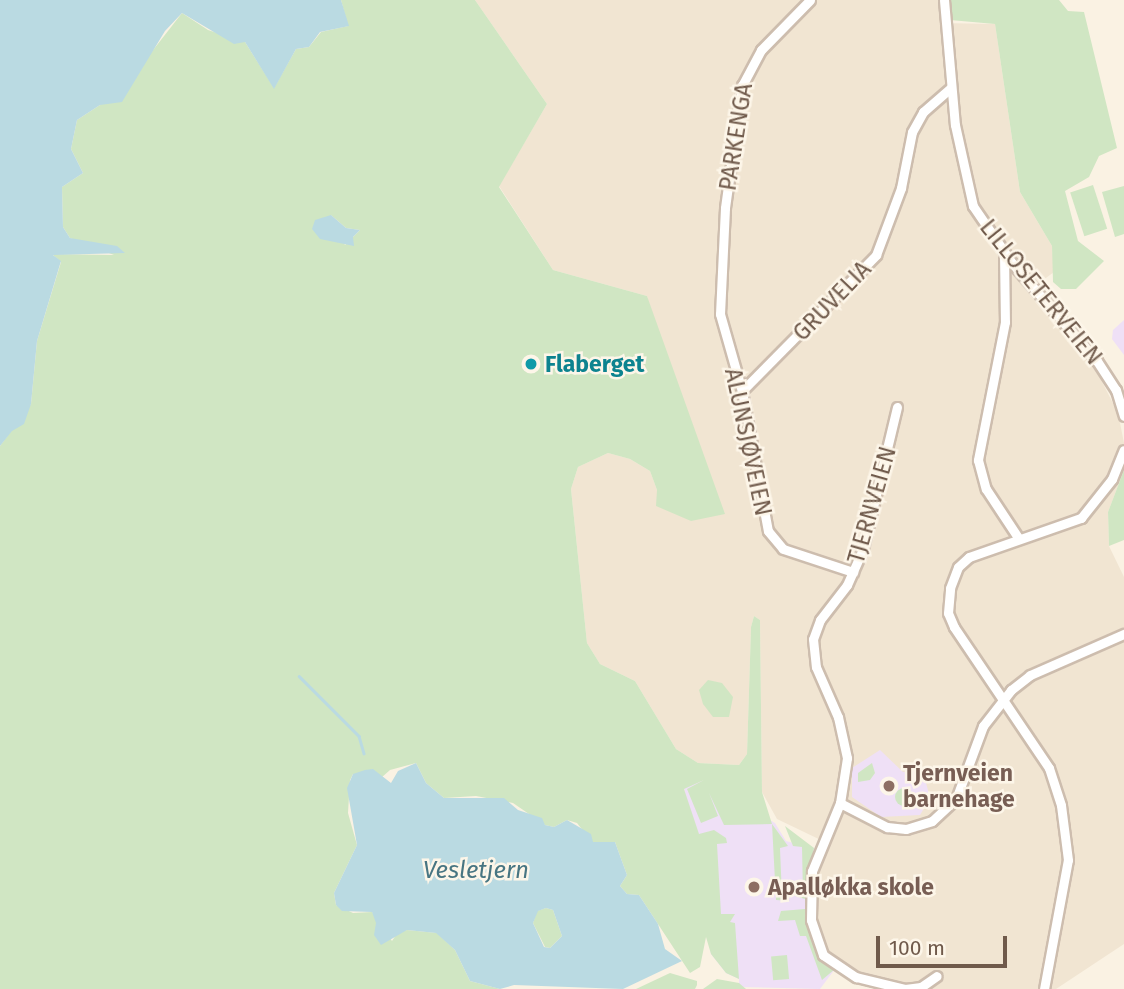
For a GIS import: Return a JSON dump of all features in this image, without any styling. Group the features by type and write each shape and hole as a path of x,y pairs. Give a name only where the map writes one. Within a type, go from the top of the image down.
{"street":[{"name":"PARKENGA","path":"720,298 726,208 742,85 761,50 810,0"},
{"name":"LILLOSETERVEIEN","path":"944,0 951,88 965,184 985,227 1092,354 1116,390 1124,416"},
{"name":"GRUVELIA","path":"742,391 876,255 901,188 912,132 923,112 951,88"},
{"path":"1004,251 1006,307 978,460 986,489 1019,539"},
{"name":"ALUNSJØVEIEN","path":"720,298 725,343 742,391 764,518 774,541 788,552 853,572"},
{"name":"TJERNVEIEN","path":"897,407 870,524 853,572 820,620 812,647 846,747 840,803 816,855 809,888 815,938 823,955 856,977 888,988 921,988 937,976"},
{"path":"1044,989 1069,860 1066,825 1049,768 954,627 948,613 950,588 958,567 969,557 1081,518 1112,479 1124,450"},
{"path":"840,803 887,827 906,829 932,821 956,799 975,742 1003,699 1030,675 1124,634"}],"shaded area":[{"path":"475,0 938,0 941,23 995,24 1020,192 1052,246 1054,272 1031,289 1098,374 1118,413 1124,443 1124,470 1108,512 1109,546 1124,577 1124,944 1056,989 883,989 846,977 823,948 813,902 817,869 827,843 777,819 762,792 760,620 754,616 751,627 747,754 739,765 698,763 676,749 635,681 600,664 587,643 571,489 578,467 608,453 630,459 650,471 657,490 691,521 647,296 553,270 499,186 547,104"},
{"path":"1124,320 1124,355 1112,339 1113,330"},
{"name":"Tjernveien barnehage","path":"880,750 903,772 914,771 925,779 930,798 920,815 881,817 852,797 852,768"},
{"name":"Apalløkka skole","path":"704,780 775,823 786,841 814,848 806,882 809,928 835,969 820,989 739,987 739,979 726,973 711,954 684,788"}],"green space":[{"path":"341,0 475,0 547,104 499,187 553,270 647,296 725,514 691,521 656,506 657,490 650,471 630,459 608,453 578,467 571,489 587,643 600,664 635,681 676,749 698,763 739,765 747,754 751,627 754,616 760,620 762,792 772,824 724,825 709,793 718,816 701,823 687,789 704,780 684,789 699,834 714,830 726,838 727,843 717,844 721,914 735,914 730,922 735,923 739,979 726,973 711,954 706,937 700,967 690,973 639,895 627,894 620,886 627,875 615,842 592,842 577,823 567,820 554,827 545,825 513,803 476,796 444,798 426,783 416,763 390,770 381,778 353,774 350,780 348,813 357,845 334,893 336,905 353,913 372,912 392,941 398,932 407,930 437,933 455,950 470,981 500,989 0,989 0,446 31,404 37,341 61,262 52,254 114,255 70,238 63,227 62,187 83,173 71,149 77,120 100,105 150,54 182,13 208,30 245,42 274,88 296,49 309,47 321,32 348,26","holes":["331,215 346,228 360,230 345,245"]},
{"path":"948,0 1059,0 1068,11 1084,12 1117,148 1099,156 1089,177 1065,191 1078,241 1104,261 1076,289 1061,289 1053,282 1052,246 1020,192 995,24 950,20"},
{"path":"1093,185 1107,229 1084,236 1070,192"},
{"path":"1124,186 1124,234 1115,237 1102,192"},
{"path":"1124,470 1124,540 1109,546 1108,512"},
{"path":"708,680 722,683 733,697 729,717 713,717 703,704 699,690"},
{"path":"872,763 875,773 870,780 858,782 858,773"},
{"path":"904,788 910,791 913,797 910,803 904,806 898,803 895,797 898,791"},
{"path":"772,824 788,846 780,848 782,897 790,901 776,900"},
{"path":"785,826 814,848 805,899 795,896 803,895 802,847 793,846"},
{"path":"546,908 553,910 562,936 550,948 545,947 533,923 537,911"},
{"path":"805,909 809,928 835,969 822,980 806,936 800,936 795,920 778,921 781,911"},
{"path":"787,955 789,979 773,980 771,956"},
{"path":"670,973 697,981 695,989 636,989"},
{"path":"717,979 739,983 746,989 703,989"}],"water":[{"path":"0,0 341,0 349,26 320,32 309,47 296,49 274,89 245,42 234,44 182,13 165,31 122,102 100,105 77,120 71,149 83,173 62,187 63,227 70,238 117,246 125,253 53,255 61,261 37,341 31,404 24,424 12,431 0,446"},
{"path":"331,215 346,228 360,230 353,237 354,246 320,239 312,229 315,220"},
{"name":"Vesletjern","path":"416,763 426,783 444,798 504,798 518,810 542,818 545,825 554,827 567,820 591,834 593,842 615,842 627,875 620,886 627,894 639,895 658,924 665,949 682,961 623,989 514,985 500,989 470,981 455,950 436,933 407,930 381,945 374,935 376,923 372,912 342,911 336,905 334,893 357,845 347,788 353,774 373,769 391,783 398,771","holes":["546,908 553,910 562,936 550,948 544,947 533,923 538,911"]}],"waterway":[{"path":"299,676 359,736 364,753"}],"place":[{"name":"Flaberget","path":"531,364"},
{"name":"Tjernveien barnehage","path":"889,786"},
{"name":"Apalløkka skole","path":"754,887"}]}
